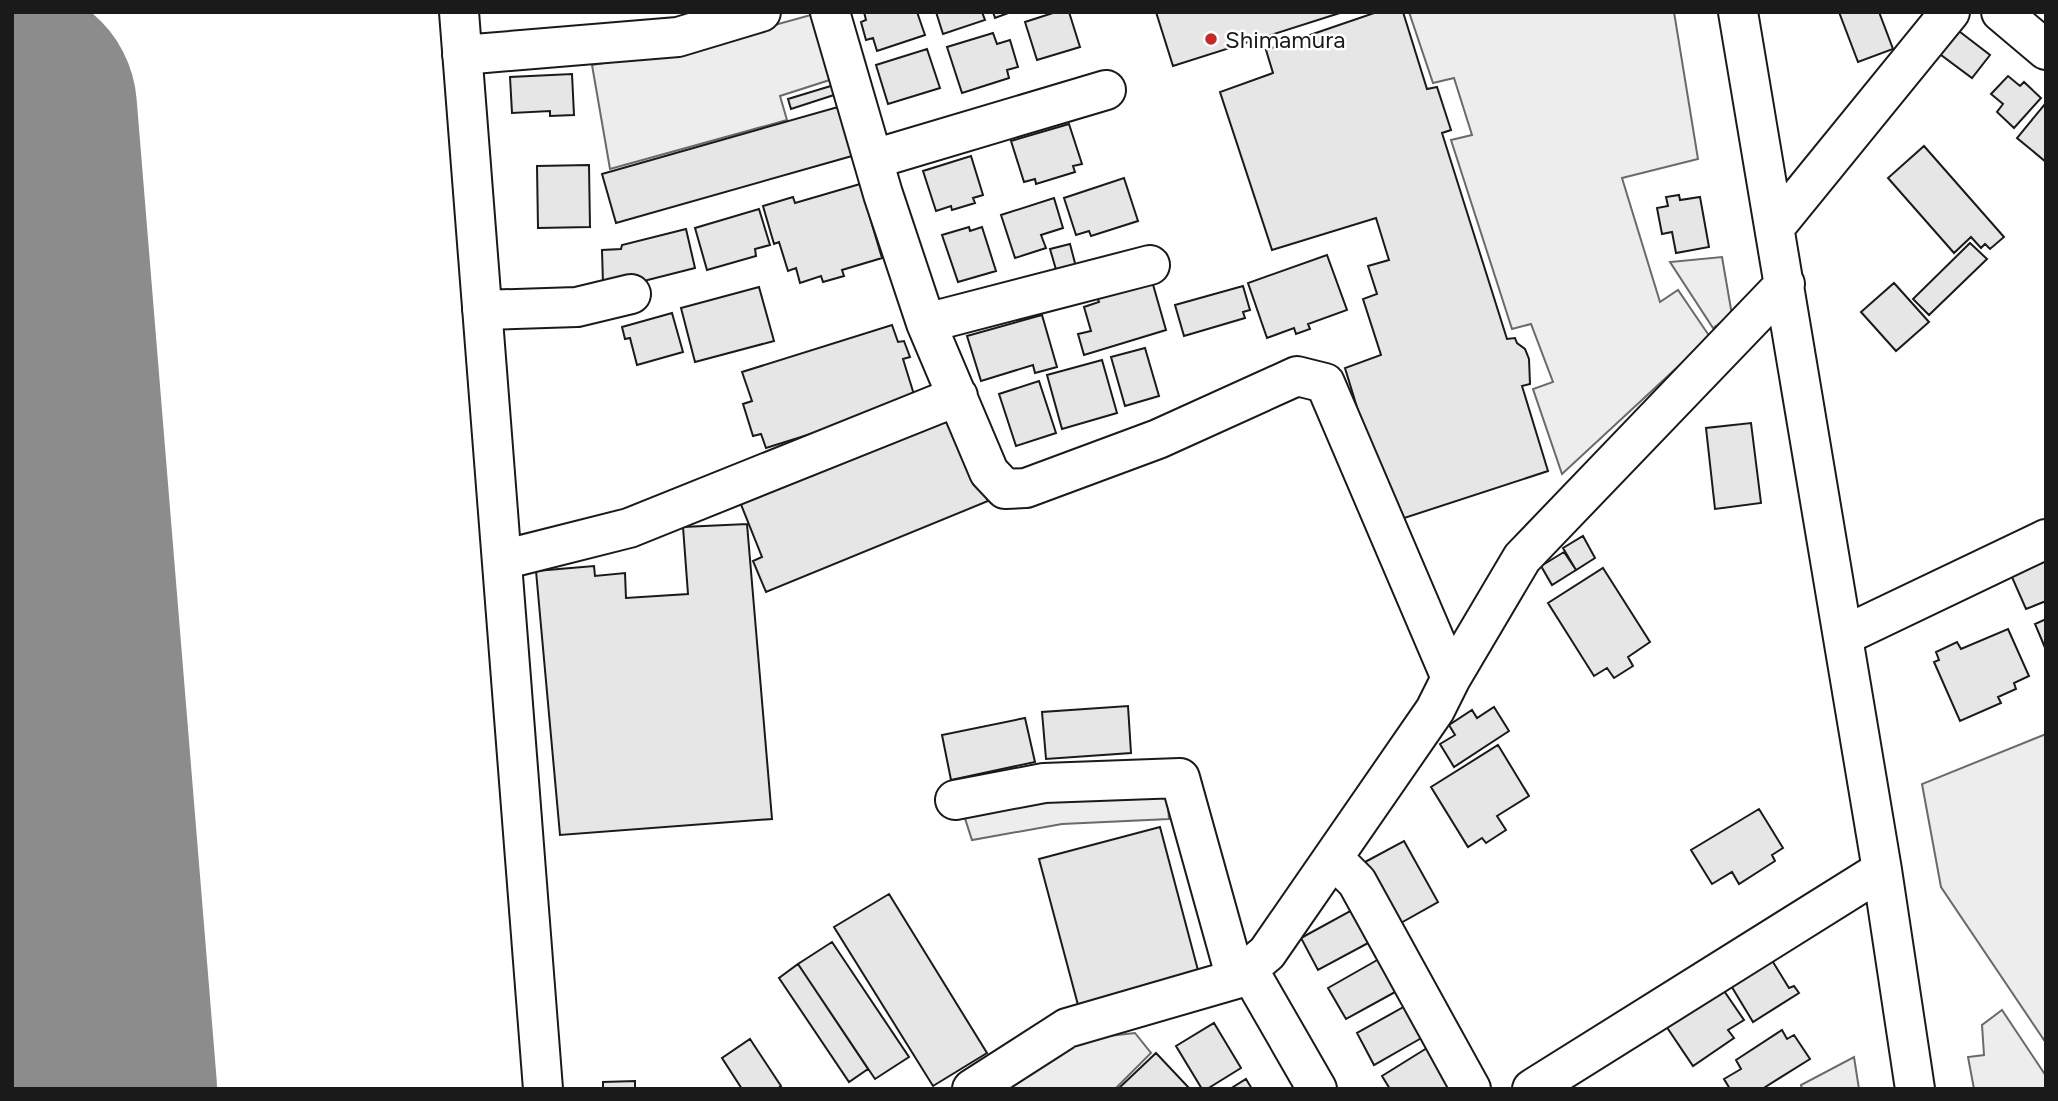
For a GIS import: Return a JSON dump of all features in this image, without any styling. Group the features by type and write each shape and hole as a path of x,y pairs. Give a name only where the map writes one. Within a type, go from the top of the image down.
{"street":[{"path":"459,12 543,1089"},
{"path":"462,55 678,37 761,12"},
{"path":"830,12 926,323 989,472 1005,489 1026,488 1158,439 1297,376 1325,383 1451,678"},
{"path":"1738,12 1882,870 1915,1089"},
{"path":"1775,227 1950,12"},
{"path":"2001,12 2046,50"},
{"path":"874,159 1106,89"},
{"path":"926,323 1150,265"},
{"path":"972,1089 1067,1028 1242,974 1267,953 1435,710 1522,558 1785,284"},
{"path":"482,310 577,307 631,294"},
{"path":"502,560 629,528 958,396"},
{"path":"1843,636 2046,539"},
{"path":"955,800 1044,783 1180,778 1242,974 1317,1089"},
{"path":"1333,858 1357,882 1471,1089"},
{"path":"1532,1089 1882,870"}],"shaded area":[{"path":"1409,12 1674,12 1698,159 1622,178 1660,302 1678,290 1710,337 1562,474 1533,389 1553,382 1531,324 1512,329 1451,140 1472,135 1454,78 1433,83"},
{"path":"818,13 839,77 780,96 787,120 610,169 592,65 688,49"},
{"path":"1722,257 1732,315 1713,328 1670,262"},
{"path":"2046,734 2046,1043 1941,887 1922,784"},
{"path":"1166,782 1169,819 1062,824 972,840 960,803"},
{"path":"2002,1010 2046,1076 2046,1089 1974,1089 1968,1057 1984,1055 1982,1025"},
{"path":"1135,1033 1151,1053 1115,1089 1007,1089 1081,1039"},
{"path":"1854,1057 1859,1089 1802,1089 1801,1085"}],"building":[{"path":"864,12 917,12 925,35 877,51 873,38 866,40 861,22 866,20"},
{"path":"936,12 982,12 985,20 943,34"},
{"path":"993,12 1011,12 995,18"},
{"path":"1056,12 1069,12 1080,47 1037,60 1025,22"},
{"name":"Shimamura","path":"1156,12 1343,12 1173,66"},
{"path":"1377,12 1403,12 1427,89 1437,87 1451,130 1442,133 1507,339 1515,338 1525,349 1529,359 1530,384 1522,386 1548,471 1392,522 1345,368 1381,355 1363,299 1377,294 1368,266 1389,260 1376,218 1272,250 1220,92 1273,73 1266,50"},
{"path":"1839,12 1879,12 1893,49 1858,62"},
{"path":"1951,25 1990,55 1972,78 1933,49"},
{"path":"993,33 997,44 1010,40 1018,67 1007,70 1009,78 962,93 947,47"},
{"path":"927,49 940,88 888,104 876,65"},
{"path":"572,74 574,115 550,116 550,111 512,113 510,77"},
{"path":"2008,76 2020,86 2024,82 2041,98 2014,128 1997,112 2003,104 1991,94"},
{"path":"834,85 837,94 791,109 788,99"},
{"path":"2046,104 2046,162 2017,138"},
{"path":"838,107 852,156 616,223 602,174"},
{"path":"1069,124 1082,164 1073,166 1075,172 1036,184 1035,179 1024,182 1011,141"},
{"path":"1924,146 2004,237 1990,249 1985,244 1981,248 1971,237 1954,253 1888,178"},
{"path":"971,156 983,195 973,198 975,203 952,210 951,206 936,211 923,171"},
{"path":"589,165 590,227 538,228 537,166"},
{"path":"1124,178 1138,221 1091,236 1089,231 1076,235 1064,198"},
{"path":"860,184 882,258 842,270 844,276 823,282 821,276 800,283 796,268 788,271 779,242 774,244 763,206 793,197 795,203"},
{"path":"1679,195 1680,200 1700,197 1709,247 1676,253 1672,232 1662,234 1657,208 1668,206 1666,197"},
{"path":"1054,198 1063,228 1041,235 1046,248 1015,258 1001,215"},
{"path":"759,209 770,245 755,249 756,256 707,270 695,228"},
{"path":"969,227 970,231 982,227 996,271 958,282 942,235"},
{"path":"686,229 695,268 632,284 603,284 602,250 621,249 622,245"},
{"path":"1970,243 1987,259 1929,315 1913,299"},
{"path":"1070,244 1076,267 1057,273 1050,249"},
{"path":"1327,255 1347,310 1308,324 1310,329 1296,334 1294,328 1267,338 1248,283"},
{"path":"1152,281 1166,330 1084,355 1078,334 1091,331 1084,307 1099,302 1097,297"},
{"path":"1894,283 1929,322 1896,351 1861,312"},
{"path":"1243,286 1250,310 1243,312 1245,318 1184,336 1175,305"},
{"path":"759,287 774,341 695,362 681,308"},
{"path":"672,313 683,352 637,365 630,338 625,339 622,327"},
{"path":"1042,315 1057,367 1035,373 1033,365 981,381 967,336"},
{"path":"892,325 898,342 904,341 910,357 903,359 916,401 766,448 761,434 753,436 743,404 752,401 742,372"},
{"path":"1145,348 1159,396 1125,406 1111,357"},
{"path":"1102,360 1117,413 1062,429 1047,375"},
{"path":"1039,381 1056,433 1016,446 999,394"},
{"path":"953,415 988,501 766,592 753,561 762,557 740,502"},
{"path":"1751,423 1761,503 1715,509 1706,428"},
{"path":"747,524 772,819 560,835 536,571 594,566 595,576 625,573 626,598 688,594 683,527"},
{"path":"1583,536 1595,558 1576,570 1563,548"},
{"path":"1564,552 1576,570 1552,585 1541,566"},
{"path":"2046,554 2046,601 2026,609 2011,575"},
{"path":"1603,568 1650,642 1628,657 1633,666 1614,678 1607,668 1594,676 1548,603"},
{"path":"2046,619 2046,650 2035,624"},
{"path":"2008,629 2029,676 2014,683 2016,689 1998,697 2001,703 1960,721 1934,662 1939,660 1936,652 1957,642 1961,649"},
{"path":"1128,706 1131,753 1046,759 1042,712"},
{"path":"1494,707 1509,731 1454,767 1440,744 1455,735 1449,725 1472,710 1477,718"},
{"path":"1025,718 1035,762 951,780 942,735"},
{"path":"1498,745 1529,796 1497,816 1506,830 1486,843 1482,838 1468,847 1431,787"},
{"path":"1759,809 1783,848 1772,855 1775,861 1739,884 1732,872 1712,884 1691,850"},
{"path":"1160,827 1199,974 1078,1005 1039,859"},
{"path":"1404,841 1438,902 1399,924 1365,862"},
{"path":"889,894 987,1053 933,1086 834,927"},
{"path":"1352,910 1370,942 1318,970 1301,938"},
{"path":"832,942 909,1057 875,1079 798,964"},
{"path":"1768,954 1789,988 1794,986 1799,993 1753,1022 1727,979"},
{"path":"1379,959 1397,991 1346,1019 1328,988"},
{"path":"798,964 868,1069 849,1082 779,978"},
{"path":"1720,985 1744,1020 1728,1030 1734,1038 1693,1066 1664,1023"},
{"path":"1407,1005 1425,1036 1374,1065 1357,1033"},
{"path":"1214,1023 1241,1068 1207,1089 1202,1089 1176,1046"},
{"path":"1782,1030 1787,1039 1794,1035 1810,1059 1762,1089 1730,1089 1724,1079 1741,1069 1736,1060"},
{"path":"750,1039 781,1086 777,1089 742,1089 722,1058"},
{"path":"1427,1048 1457,1089 1390,1089 1382,1076"},
{"path":"1156,1053 1190,1089 1118,1089"},
{"path":"1246,1079 1252,1089 1230,1089"},
{"path":"635,1081 635,1089 603,1089 603,1082"}],"runway":[{"path":"12,109 92,1089"}],"place":[{"name":"Shimamura","path":"1211,39"}]}
